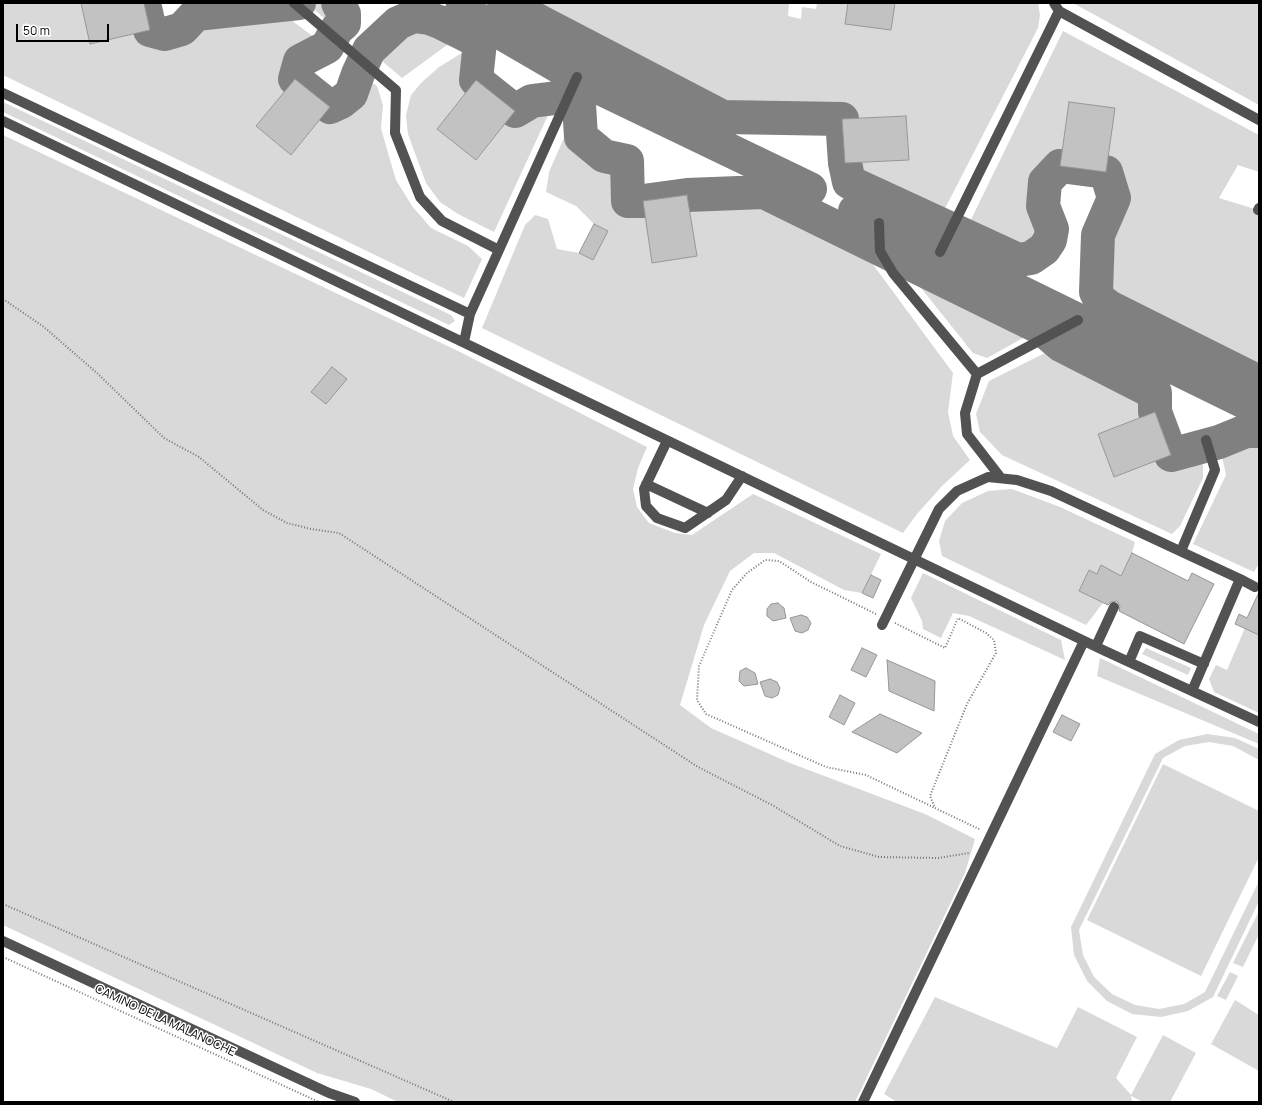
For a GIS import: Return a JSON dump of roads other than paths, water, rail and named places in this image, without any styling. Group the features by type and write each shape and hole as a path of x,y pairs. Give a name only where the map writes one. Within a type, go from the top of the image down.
{"lane":[{"path":"294,3 396,90 395,133 420,197 442,221 499,250"},
{"path":"940,252 1056,7 1259,120"},
{"path":"464,342 470,314 577,77"},
{"path":"3,93 470,314"},
{"path":"3,122 914,558 1084,641 1259,722"},
{"path":"879,223 880,251 893,273 977,374"},
{"path":"1001,478 967,434 965,413 977,374 1078,320"},
{"path":"1181,552 1215,470 1206,440"},
{"path":"667,441 644,489 646,506 657,518 685,528 726,500 742,476"},
{"path":"884,622 939,509 957,491 988,477 1017,480 1051,491 1255,587"},
{"path":"646,484 708,513"},
{"path":"1192,691 1240,579"},
{"path":"1096,646 1114,607"},
{"path":"1129,662 1140,636 1204,664"},
{"path":"868,1100 983,851 1084,641"},
{"path":"3,941 329,1093 355,1102"}]}
